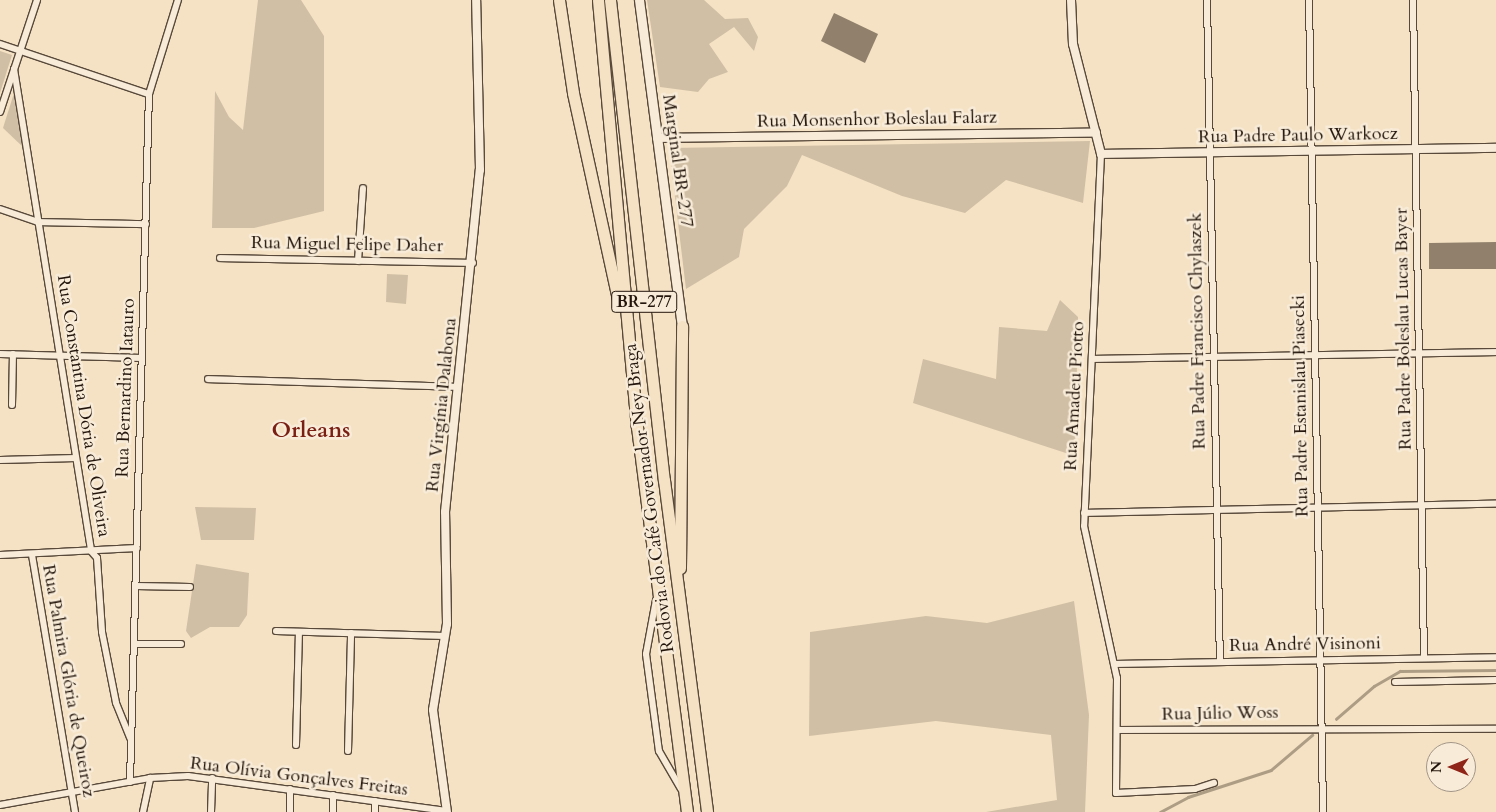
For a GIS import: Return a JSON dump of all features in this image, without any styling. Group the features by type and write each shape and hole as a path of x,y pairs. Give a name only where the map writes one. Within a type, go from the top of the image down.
{"highway":[{"path":"559,0 577,117 629,346"},
{"name":"Rodovia do Café Governador Ney Braga","path":"598,0 629,346 687,812"},
{"name":"Rodovia do Café Governador Ney Braga","path":"610,0 679,604 707,812"},
{"path":"679,604 682,326"}],"main road":[{"name":"Marginal BR-277","path":"639,0 682,326"},
{"path":"702,775 711,812"}],"street":[{"path":"0,112 37,0"},
{"name":"Rua Bernardino Iatauro","path":"130,782 149,94 178,0"},
{"name":"Rua Virgínia Dalabona","path":"447,812 433,710 445,636 445,512 472,263 480,162 476,0"},
{"name":"Rua Amadeu Piotto","path":"1071,0 1073,44 1101,154 1093,359 1084,513 1087,556 1114,664 1118,730 1116,793 1195,789 1214,783"},
{"name":"Rua Padre Francisco Chylaszek","path":"1207,0 1220,662"},
{"name":"Rua Padre Estanislau Piasecki","path":"1309,0 1323,812"},
{"name":"Rua Padre Boleslau Lucas Bayer","path":"1413,0 1424,658"},
{"path":"0,44 149,94"},
{"name":"Rua Constantina Dória de Oliveira","path":"14,69 91,551 97,558 99,611 113,691 131,742"},
{"name":"Rua Monsenhor Boleslau Falarz","path":"657,138 1096,133"},
{"name":"Rua Padre Paulo Warkocz","path":"1101,154 1496,148"},
{"path":"358,261 363,188"},
{"path":"0,209 38,222 146,224"},
{"name":"Rua Miguel Felipe Daher","path":"220,258 472,263"},
{"path":"1093,359 1496,352"},
{"path":"0,354 142,358"},
{"path":"12,405 13,354"},
{"path":"208,379 458,386"},
{"path":"0,460 76,458"},
{"path":"1084,513 1496,504"},
{"path":"0,555 32,555 137,548"},
{"name":"Rua Palmira Glória de Queiroz","path":"32,555 76,812"},
{"path":"136,586 190,587"},
{"path":"658,591 647,664 658,751 684,794"},
{"path":"276,631 445,636"},
{"path":"296,745 299,632"},
{"path":"348,751 352,633"},
{"path":"135,644 181,644"},
{"name":"Rua André Visinoni","path":"1114,664 1496,656"},
{"path":"1395,682 1496,680"},
{"name":"Rua Júlio Woss","path":"1118,730 1322,727 1360,731 1496,729"},
{"path":"143,812 150,778"},
{"name":"Rua Olívia Gonçalves Freitas","path":"0,805 150,778 212,778 447,812"},
{"path":"211,812 212,778"},
{"path":"290,789 290,812"},
{"path":"333,795 333,812"},
{"path":"375,801 375,812"}],"shaded area":[{"path":"258,0 301,0 324,36 324,211 254,228 212,228 215,91 229,117 243,130"},
{"path":"647,0 704,0 725,19 748,18 758,37 754,51 734,27 709,44 728,72 709,79 698,92 660,87"},
{"path":"0,51 12,55 0,93"},
{"path":"14,93 24,148 3,128"},
{"path":"1090,141 1083,203 1006,180 965,213 902,196 802,155 787,186 744,229 739,257 686,289 669,148"},
{"path":"387,274 408,275 406,304 386,302"},
{"path":"1060,300 1078,317 1075,456 913,403 923,359 996,379 999,327 1047,331"},
{"path":"195,507 256,508 254,540 201,540"},
{"path":"196,564 249,573 247,615 239,627 210,627 191,638 186,631"},
{"path":"1074,601 1089,715 1085,812 986,812 1057,800 1051,735 936,721 809,736 810,632 926,616 987,623"}],"building":[{"path":"834,13 878,34 865,63 821,41"},
{"path":"1496,242 1496,269 1429,269 1429,243"}],"waterway":[{"path":"1336,719 1374,686 1400,671 1496,670"},
{"path":"1160,812 1188,797 1271,770 1312,735"}],"district":[{"name":"Orleans","path":"311,431"}]}
